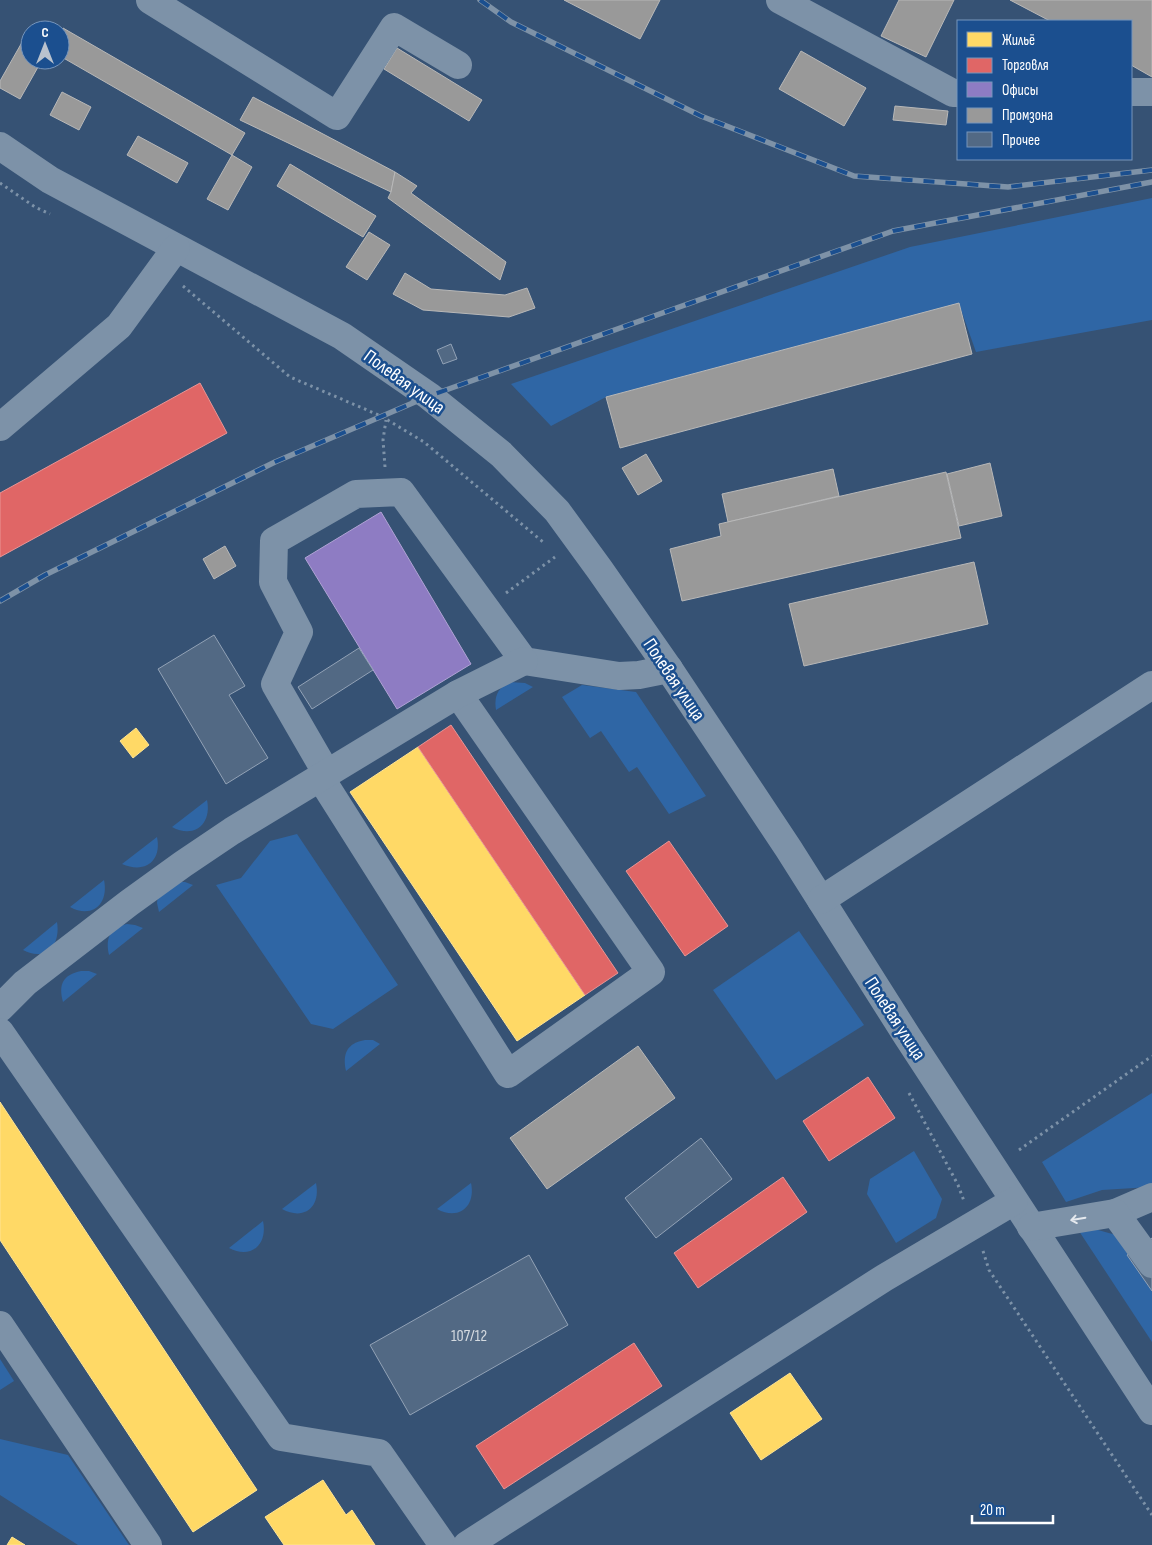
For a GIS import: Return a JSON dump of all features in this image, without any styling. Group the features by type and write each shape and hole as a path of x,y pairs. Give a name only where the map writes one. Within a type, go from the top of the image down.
{"street":[{"path":"150,0 337,116 394,26 458,65"},
{"path":"780,0 953,93 957,93"},
{"path":"1132,92 1152,92"},
{"name":"Полевая улица","path":"0,146 168,258 342,336 429,396 501,454 556,511 669,669 821,900 906,1036 1151,1407"},
{"path":"0,426 120,326 168,258"},
{"path":"458,694 650,972 508,1074 324,776 275,684 299,632 273,582 274,541 356,494 401,492 524,661"},
{"path":"0,1008 25,983 183,864 232,831 458,694 524,661 619,676 638,675 669,669"},
{"path":"821,900 1152,685"},
{"path":"0,1032 281,1437 379,1453 443,1545"},
{"path":"1031,1227 1115,1212 1152,1197"},
{"path":"467,1545 884,1278 1014,1201"},
{"path":"1115,1212 1152,1264"},
{"path":"0,1325 148,1545"}],"path":[{"path":"0,183 35,207 53,216"},
{"path":"168,258 290,377 386,420 424,442 546,544"},
{"path":"384,461 383,440 386,420"},
{"path":"534,574 555,557 550,551"},
{"path":"1019,1150 1152,1056"},
{"path":"904,1085 958,1185 990,1270 1152,1515"}],"shaded area":[{"path":"1152,198 1152,320 976,352 959,304 606,397 551,426 511,384 910,247"},
{"path":"509,682 525,683 533,687 496,710 497,694"},
{"path":"582,685 636,692 706,796 669,814 637,767 629,772 601,731 590,738 562,697"},
{"path":"207,800 207,816 200,827 187,831 172,827"},
{"path":"297,834 398,985 333,1029 311,1024 216,885 241,878 270,841"},
{"path":"157,837 157,853 150,863 138,867 122,864"},
{"path":"104,880 104,896 97,907 85,911 70,907"},
{"path":"177,882 193,885 159,912 158,895"},
{"path":"57,922 58,931 54,945 50,949 38,954 23,950"},
{"path":"127,924 143,928 109,955 108,939 110,935 116,928"},
{"path":"799,931 864,1025 776,1080 713,990"},
{"path":"81,971 97,974 63,1002 61,990 63,981 70,975"},
{"path":"373,1040 380,1044 346,1071 345,1059 347,1050 359,1041"},
{"path":"1152,1093 1152,1185 1150,1187 1102,1190 1066,1202 1042,1162"},
{"path":"914,1151 942,1199 936,1218 896,1243 867,1194 870,1179"},
{"path":"316,1183 316,1199 309,1210 297,1213 282,1209"},
{"path":"471,1183 471,1198 464,1209 452,1213 437,1209"},
{"path":"263,1221 263,1237 256,1248 244,1252 229,1248"},
{"path":"1077,1228 1098,1230 1116,1235 1152,1280 1152,1342"},
{"path":"0,1359 14,1381 0,1390"},
{"path":"0,1439 68,1455 129,1545 78,1545 0,1495"}],"building: Жильё":[{"path":"136,728 149,745 133,758 120,741"},
{"path":"418,747 585,995 517,1041 350,792"},
{"path":"0,1102 257,1490 193,1532 0,1240"},
{"path":"790,1373 822,1419 761,1460 730,1413"},
{"path":"323,1480 346,1515 352,1510 375,1545 284,1545 265,1517"},
{"path":"12,1537 25,1545 7,1545"}],"building: Торговля":[{"path":"200,383 227,433 0,557 0,493"},
{"path":"451,725 618,973 585,995 418,747"},
{"path":"669,841 728,926 685,956 626,871"},
{"path":"868,1077 895,1118 829,1161 803,1121"},
{"path":"783,1177 807,1212 698,1288 674,1253"},
{"path":"634,1343 662,1386 504,1489 476,1446"}],"building: Офисы":[{"path":"381,512 471,664 397,709 305,558"}],"building: Промзона":[{"path":"564,0 660,0 640,39"},
{"path":"899,0 954,0 926,57 881,36"},
{"path":"1010,0 1152,0 1152,77 1132,66 1132,20 1048,20"},
{"path":"70,32 245,133 232,155 70,62"},
{"path":"20,46 20,70 36,70 20,99 0,88 0,81"},
{"path":"397,48 482,100 469,121 384,69"},
{"path":"801,51 866,88 844,126 779,89"},
{"path":"62,92 91,107 79,130 50,115"},
{"path":"253,97 395,172 391,192 240,120"},
{"path":"895,106 948,111 946,125 893,120"},
{"path":"138,136 188,163 177,183 127,155"},
{"path":"232,155 252,167 228,210 207,199"},
{"path":"290,164 376,216 363,237 277,186"},
{"path":"395,172 417,186 411,193 506,262 500,280 388,198"},
{"path":"369,232 390,245 367,280 346,267"},
{"path":"405,273 431,289 505,295 527,288 535,308 509,317 423,310 393,294"},
{"path":"959,303 972,354 620,448 606,397"},
{"path":"646,454 662,481 638,495 622,468"},
{"path":"990,463 1002,516 959,526 947,474"},
{"path":"833,469 839,496 728,522 722,494"},
{"path":"946,472 961,538 682,601 670,549 721,536 719,524"},
{"path":"225,546 236,566 214,579 203,559"},
{"path":"974,562 988,624 804,666 789,604"},
{"path":"638,1046 675,1098 547,1189 510,1138"}],"building: Прочее":[{"path":"451,344 457,359 443,364 437,350"},
{"path":"214,635 245,686 229,695 268,758 226,784 158,669"},
{"path":"359,648 373,670 312,709 298,687"},
{"path":"701,1138 732,1179 656,1238 625,1198"},
{"path":"1152,1238 1152,1291 1127,1255"},
{"path":"529,1255 568,1325 410,1415 370,1345"}],"railway":[{"path":"480,0 511,22 701,116 854,176 1008,187 1152,170"},
{"path":"0,601 45,575 275,462 429,396 893,231 1152,182"}]}
